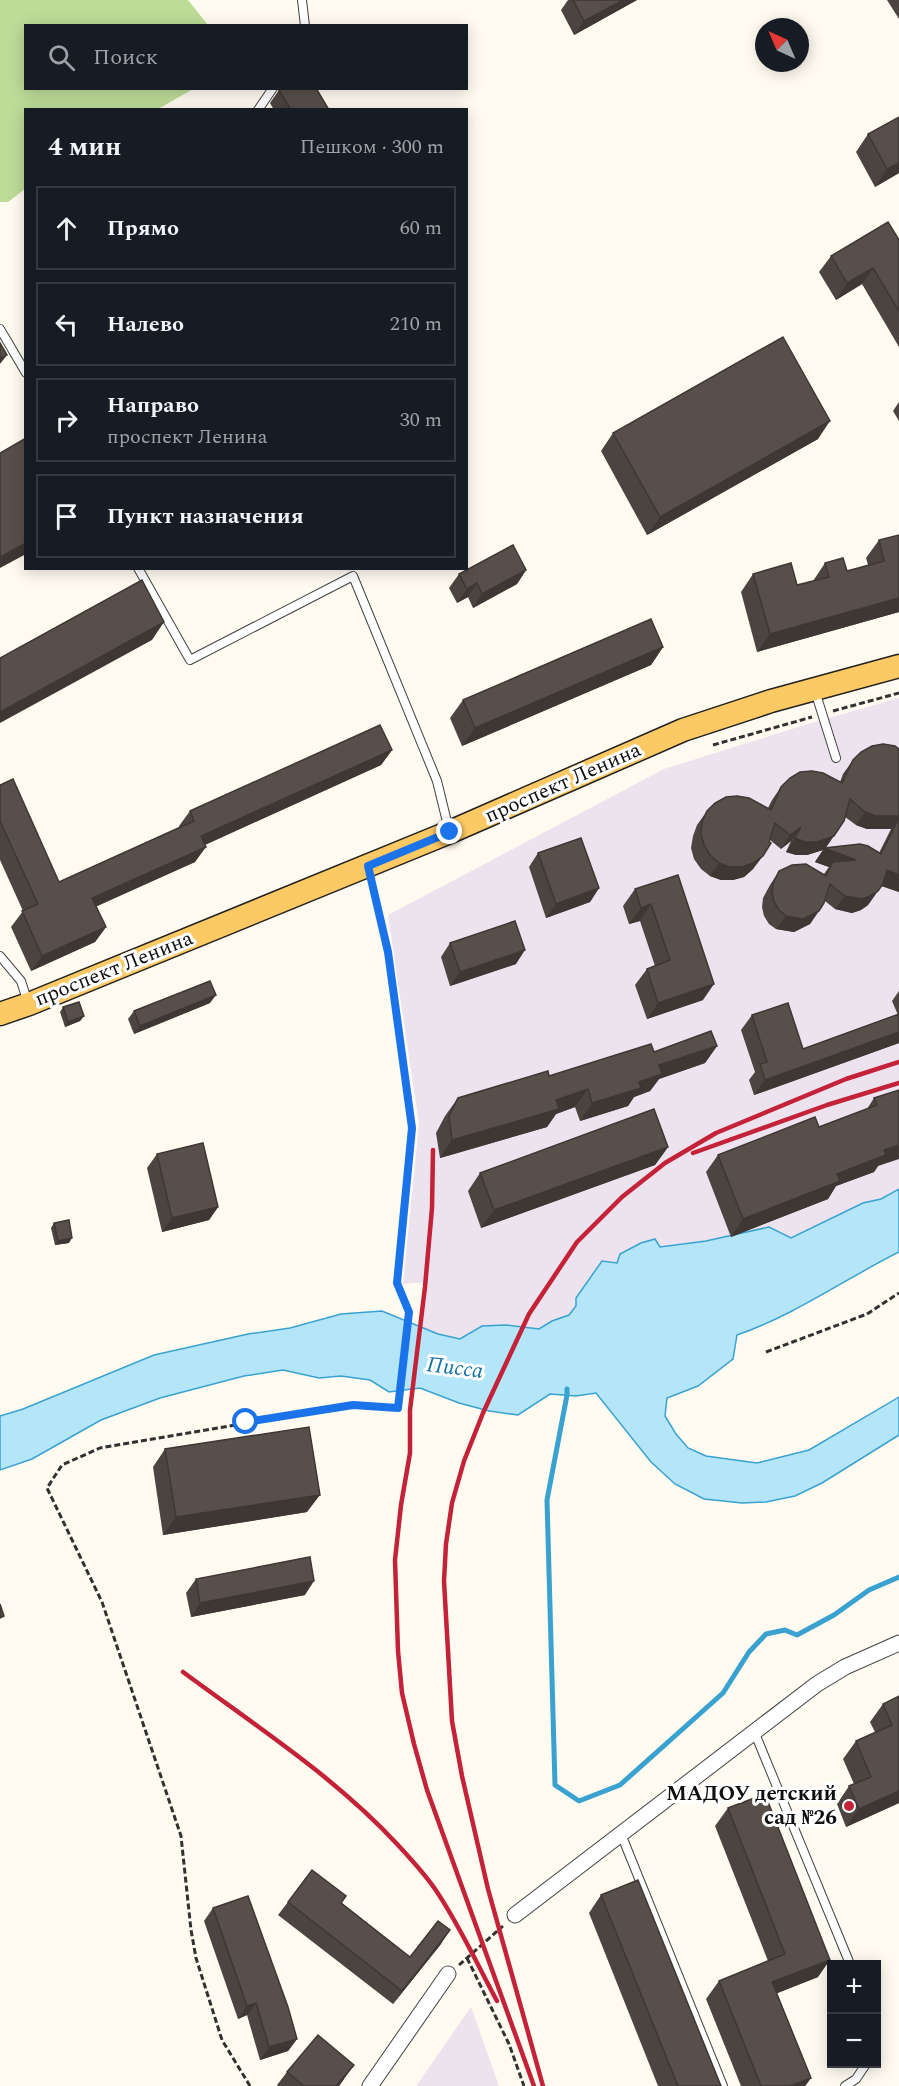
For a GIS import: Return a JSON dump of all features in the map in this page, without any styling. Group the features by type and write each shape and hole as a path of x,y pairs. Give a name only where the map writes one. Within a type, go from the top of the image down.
{"main road":[{"name":"проспект Ленина","path":"0,1014 450,832 683,730 814,689 899,666"}],"street":[{"path":"515,1915 754,1731 844,1667 899,1643"},
{"path":"370,2086 448,1974"}],"lane":[{"path":"302,0 305,24"},
{"path":"259,108 272,90"},
{"path":"0,328 24,370"},
{"path":"139,570 190,660 351,572 437,781 450,832"},
{"path":"814,689 836,758"},
{"path":"0,956 21,981 29,1004"},
{"path":"754,1731 848,1960"},
{"path":"620,1834 723,2086"},
{"path":"845,2086 856,2079 863,2068"}],"path":[{"path":"713,745 899,693"},
{"path":"250,2086 222,2040 196,1958 181,1836 102,1602 47,1488 62,1465 100,1448 353,1405 398,1408 409,1312 397,1283 412,1128 388,952 368,866"},
{"path":"766,1352 867,1314 899,1293"},
{"path":"448,1974 515,1915"},
{"path":"467,1958 509,2044 524,2086"}],"shaded area":[{"path":"899,698 899,1189 881,1199 863,1203 791,1238 768,1227 706,1241 660,1247 655,1239 617,1263 602,1261 576,1298 576,1306 569,1315 539,1329 506,1325 482,1326 460,1339 438,1334 422,1327 428,1282 403,1284 419,1124 388,915 664,769"},
{"path":"471,2007 499,2086 416,2086"}],"green space":[{"path":"0,0 188,0 207,24 24,24 24,90 191,90 160,108 24,108 24,190 8,202 0,202"}],"water":[{"name":"Писса","path":"899,1189 899,1252 800,1307 737,1335 733,1359 698,1386 667,1398 665,1416 688,1448 706,1456 757,1463 809,1450 899,1397 899,1435 822,1483 795,1496 766,1502 742,1503 704,1499 675,1484 651,1462 596,1393 576,1396 550,1394 518,1415 489,1411 459,1403 420,1388 389,1392 370,1380 341,1376 319,1378 283,1370 244,1376 160,1398 101,1420 32,1459 0,1470 0,1416 23,1409 154,1355 248,1334 290,1328 341,1314 382,1311 438,1334 460,1339 482,1326 506,1325 539,1329 569,1315 576,1306 576,1298 602,1261 617,1263 620,1254 641,1243 655,1239 660,1247 706,1241 769,1227 791,1238 863,1203 881,1199"}],"building":[{"path":"573,0 623,0 584,21"},
{"path":"279,90 317,90 328,108 290,108"},
{"path":"899,117 899,163 887,169 868,134"},
{"path":"888,222 899,240 899,311 873,268 847,283 831,256"},
{"path":"783,337 830,421 660,517 613,433"},
{"path":"0,343 7,355 0,358"},
{"path":"24,439 24,544 0,557 0,453"},
{"path":"899,535 899,598 770,634 753,574 791,563 797,585 829,577 825,563 843,558 847,571 884,561 879,540"},
{"path":"513,545 526,570 482,594 477,583 467,589 459,574"},
{"path":"142,580 164,622 0,712 0,658"},
{"path":"651,619 663,647 475,728 463,700"},
{"path":"380,725 392,750 201,836 206,847 92,898 106,927 42,956 22,911 38,904 0,821 0,785 13,779 59,882 194,821 190,811"},
{"path":"883,744 899,749 899,816 876,816 865,812 850,799 844,821 834,836 817,842 805,842 795,838 801,827 790,835 775,823 769,842 771,843 763,856 753,863 742,867 730,867 719,863 710,855 701,834 702,822 707,811 715,803 726,797 737,796 749,798 771,810 781,787 800,772 823,773 842,783 853,760 861,752 872,746"},
{"path":"899,818 899,875 887,870 883,884 878,891 862,899 845,896 830,884 819,911 803,919 786,916 779,910 772,893 779,871 792,865 806,864 826,876 833,862 856,860 824,848 860,844 881,854"},
{"path":"581,838 599,888 556,904 538,853"},
{"path":"678,875 714,984 658,1003 647,969 670,960 651,904 641,908 635,889"},
{"path":"515,921 525,950 460,972 450,943"},
{"path":"210,981 216,995 140,1026 134,1011"},
{"path":"79,1002 84,1016 68,1022 63,1007"},
{"path":"788,1003 803,1049 899,1014 899,1032 765,1080 760,1064 767,1062 752,1015"},
{"path":"711,1031 717,1046 659,1065 662,1074 639,1082 641,1088 592,1103 588,1089 556,1100 559,1109 452,1140 449,1116 458,1098 548,1071 549,1076 651,1044 654,1052"},
{"path":"899,1090 899,1145 884,1150 886,1155 837,1174 840,1181 743,1219 718,1155 815,1117 819,1127 877,1105 874,1098"},
{"path":"654,1109 668,1147 494,1210 480,1173"},
{"path":"203,1143 218,1207 172,1218 157,1154"},
{"path":"69,1220 72,1238 58,1241 54,1223"},
{"path":"309,1427 320,1495 176,1517 165,1449"},
{"path":"310,1557 314,1581 200,1603 196,1579"},
{"path":"0,1604 4,1616 0,1618"},
{"path":"899,1696 899,1791 859,1809 849,1786 871,1777 856,1741 892,1725 883,1704"},
{"path":"765,1794 830,1960 772,1982 811,2078 790,2086 761,2086 719,1981 785,1954 728,1808"},
{"path":"312,1870 346,1896 341,1903 410,1957 438,1921 450,1930 402,1991 288,1902"},
{"path":"638,1880 721,2086 678,2086 601,1895"},
{"path":"248,1896 288,2007 297,2039 269,2047 256,2003 247,2006 213,1908"},
{"path":"318,2035 354,2065 336,2086 304,2086 287,2072"}],"waterway":[{"path":"567,1389 547,1500 555,1785 579,1801 620,1785 723,1693 749,1652 766,1634 785,1630 797,1635 834,1615 869,1590 899,1577"}],"railway":[{"path":"543,2086 488,1889 452,1721 444,1581 452,1503 464,1461 483,1413 529,1314 577,1242 622,1197 665,1163 716,1133 846,1079 899,1062"},
{"path":"693,1153 827,1105 899,1083"},
{"path":"433,1150 432,1208 410,1410 410,1453 395,1560 402,1693 427,1790 534,2086"},
{"path":"183,1672 321,1774 348,1796 397,1844 444,1902 497,2001"}],"place":[{"name":"МАДОУ детский сад №26","path":"849,1806"}],"route":[{"path":"246,1422 353,1405 398,1408 409,1312 397,1283 412,1128 388,952 368,866 450,832"}]}
